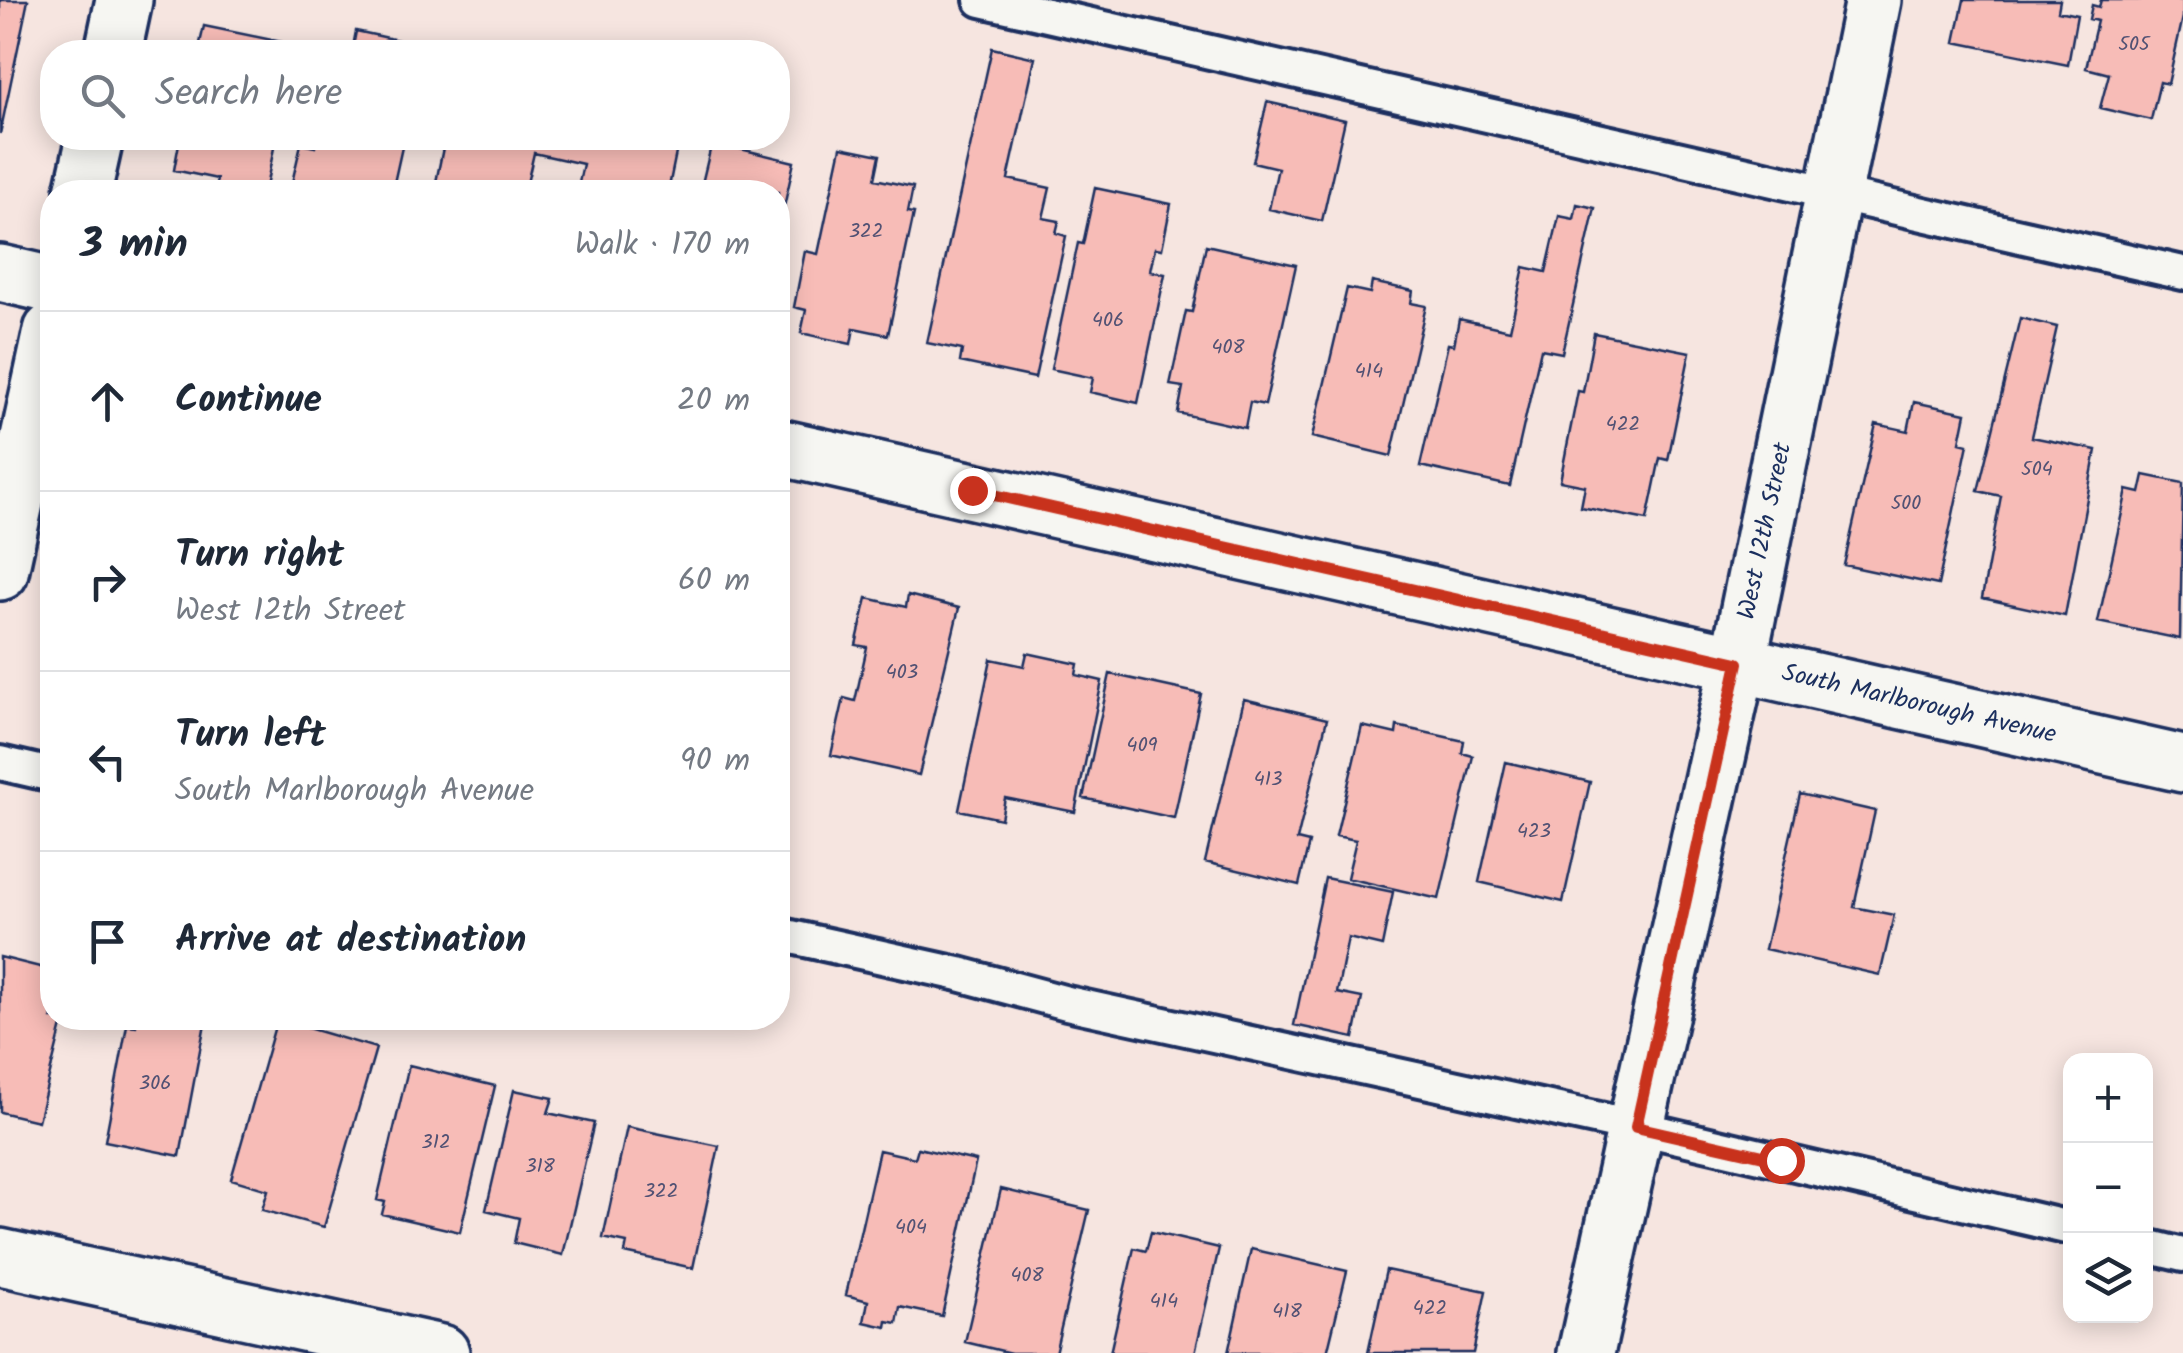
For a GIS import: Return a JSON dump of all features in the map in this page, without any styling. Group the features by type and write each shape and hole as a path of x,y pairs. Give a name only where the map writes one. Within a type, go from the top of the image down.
{"street":[{"path":"116,40 124,0"},
{"name":"West 12th Street","path":"1586,1353 1738,663 1873,0"},
{"path":"86,180 93,150"},
{"path":"0,274 40,282"},
{"path":"0,572 40,386"},
{"name":"South Marlborough Avenue","path":"790,449 2183,764"},
{"path":"0,1256 441,1353"}],"lane":[{"path":"981,0 2183,273"},
{"path":"0,763 40,772"},
{"path":"790,937 959,974 1067,1003 1636,1127 2063,1226"},
{"path":"2153,1248 2183,1254"}],"building":[{"path":"0,0 28,0 0,134"},
{"path":"1964,0 2060,0 2058,11 2077,15 2068,65 1955,42"},
{"path":"2101,0 2183,0 2168,84 2160,82 2151,120 2100,108 2109,74 2086,68 2097,21 2089,19 2092,5 2099,7"},
{"path":"204,26 272,40 201,40"},
{"path":"356,31 398,40 354,40"},
{"path":"992,48 1035,58 1008,179 1050,188 1043,218 1059,221 1056,233 1066,236 1035,378 960,362 962,350 927,343"},
{"path":"1267,102 1345,120 1322,221 1269,209 1278,168 1253,162"},
{"path":"841,147 880,155 875,179 913,187 908,212 914,213 888,335 854,328 851,344 801,333 806,310 794,307 805,251 818,254"},
{"path":"178,150 274,150 267,180 217,180 174,170"},
{"path":"300,150 401,150 395,180 293,180"},
{"path":"443,150 677,150 670,180 580,180 583,164 534,153 528,180 436,180"},
{"path":"710,150 745,150 794,162 790,180 703,180"},
{"path":"1095,188 1171,204 1162,249 1155,248 1150,271 1165,274 1138,403 1090,392 1093,378 1051,369 1078,243 1083,244"},
{"path":"1577,204 1595,208 1562,353 1541,349 1510,486 1420,466 1448,344 1454,345 1459,319 1510,330 1524,267 1546,272 1559,216 1574,219"},
{"path":"1206,245 1296,265 1265,405 1250,402 1245,428 1178,413 1183,387 1170,385 1186,311 1192,312"},
{"path":"1372,282 1413,291 1411,303 1426,306 1391,456 1312,437 1347,288 1370,293"},
{"path":"2020,318 2057,327 2032,437 2096,450 2065,616 1982,598 2001,496 1978,491"},
{"path":"1594,333 1690,352 1668,460 1660,458 1647,520 1581,507 1585,486 1560,481"},
{"path":"1914,402 1966,413 1960,442 1968,444 1938,585 1844,565 1876,424 1908,431"},
{"path":"2144,475 2183,483 2180,639 2098,622 2127,490 2140,493"},
{"path":"908,595 959,608 919,775 831,755 844,698 855,701 867,647 856,645 867,598 906,607"},
{"path":"1027,653 1078,664 1076,675 1102,681 1075,812 1005,798 1001,819 959,810 991,659 1024,666"},
{"path":"1110,674 1201,694 1174,818 1083,798"},
{"path":"1244,699 1327,719 1297,840 1309,843 1299,885 1205,862"},
{"path":"1362,726 1396,734 1397,726 1464,741 1462,753 1473,756 1439,899 1347,878 1356,840 1336,836"},
{"path":"1506,762 1590,782 1563,902 1479,882"},
{"path":"1800,794 1875,811 1854,907 1894,915 1880,975 1765,949"},
{"path":"1325,878 1393,892 1382,946 1348,938 1337,993 1362,998 1354,1038 1294,1025"},
{"path":"0,957 40,967 40,1030 61,1030 38,1121 0,1112"},
{"path":"126,1030 204,1030 180,1156 105,1141"},
{"path":"274,1030 315,1030 376,1048 324,1227 262,1210 268,1190 231,1179"},
{"path":"409,1065 495,1086 460,1232 382,1214 385,1202 377,1200"},
{"path":"514,1090 553,1098 548,1113 594,1123 563,1255 514,1243 519,1218 486,1210"},
{"path":"627,1127 719,1146 693,1268 625,1253 627,1243 603,1238"},
{"path":"918,1148 976,1161 942,1316 900,1307 897,1323 887,1321 886,1327 864,1322 868,1301 846,1295 879,1150 915,1158"},
{"path":"1001,1189 1089,1210 1055,1353 1011,1353 965,1342"},
{"path":"1151,1232 1219,1248 1195,1353 1110,1353 1134,1248 1146,1251"},
{"path":"1251,1249 1347,1271 1327,1353 1228,1353"},
{"path":"1386,1270 1486,1291 1473,1353 1368,1353"}],"route":[{"path":"972,490 1738,663 1636,1127 1781,1160"}]}
